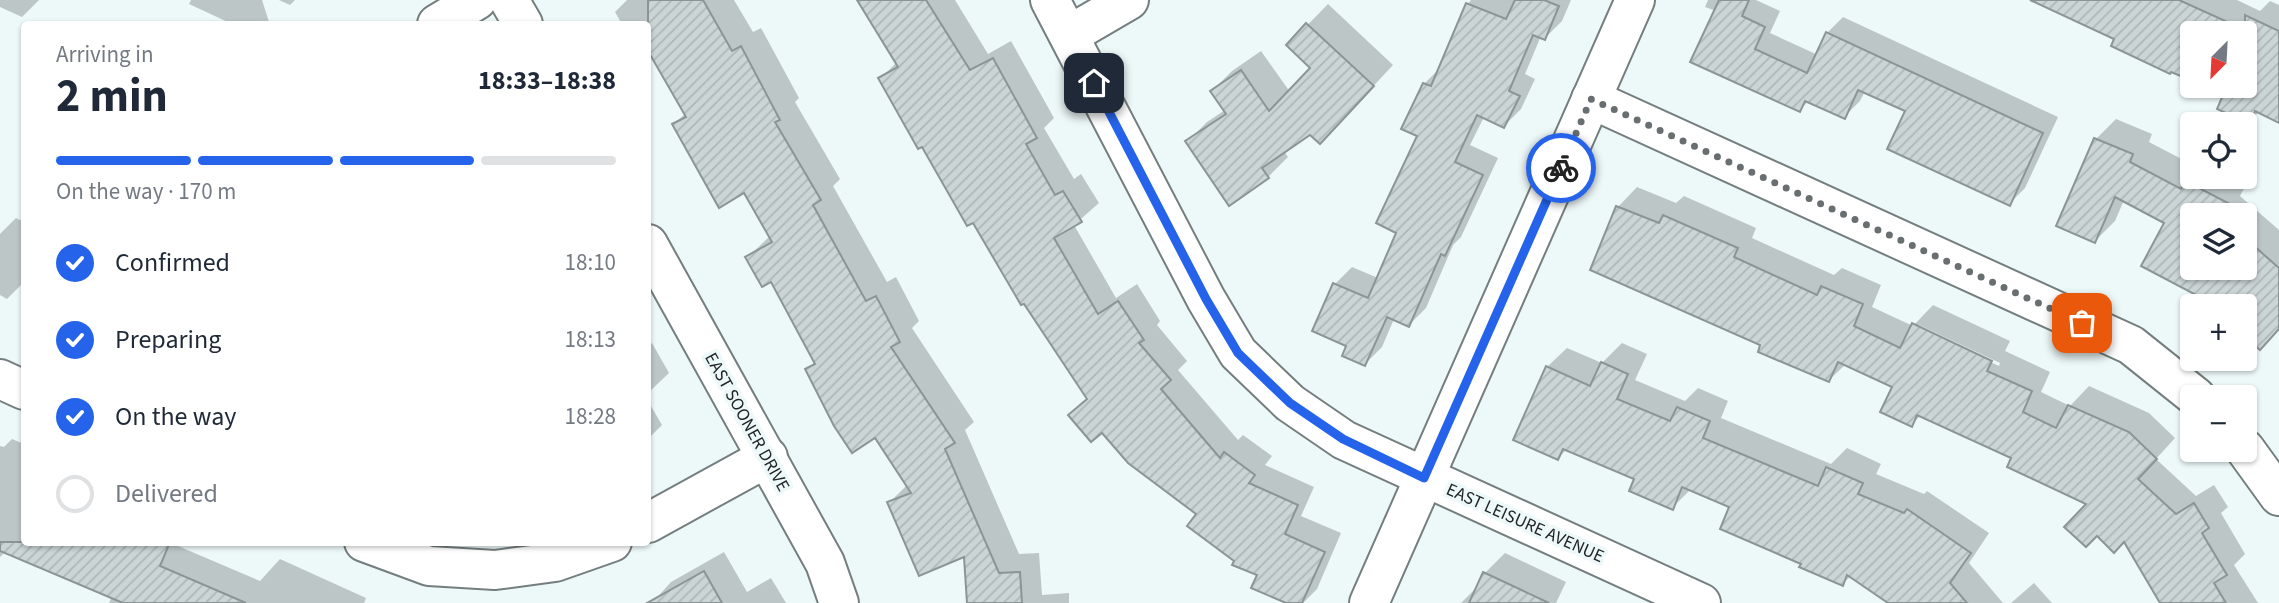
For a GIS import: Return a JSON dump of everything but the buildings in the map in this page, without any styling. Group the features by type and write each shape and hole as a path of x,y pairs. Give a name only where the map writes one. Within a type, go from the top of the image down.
{"street":[{"path":"442,21 477,0"},
{"path":"509,0 521,21"},
{"name":"EAST LEISURE AVENUE","path":"1050,0 1206,299 1238,353 1290,403 1343,439 1701,603"},
{"path":"1069,35 1129,0"},
{"path":"1369,603 1635,0"},
{"path":"1591,99 2131,345 2181,385"},
{"name":"EAST SOONER DRIVE","path":"651,249 825,563 839,603"},
{"path":"0,379 21,389"},
{"path":"651,521 768,457"},
{"path":"2254,462 2279,496"},
{"path":"375,546 429,566 495,570 555,562 601,546"}],"way so far":[{"path":"1561,168 1591,99 2082,323"}],"route":[{"path":"1094,83 1206,299 1238,353 1290,403 1343,439 1424,478 1561,168"}]}
